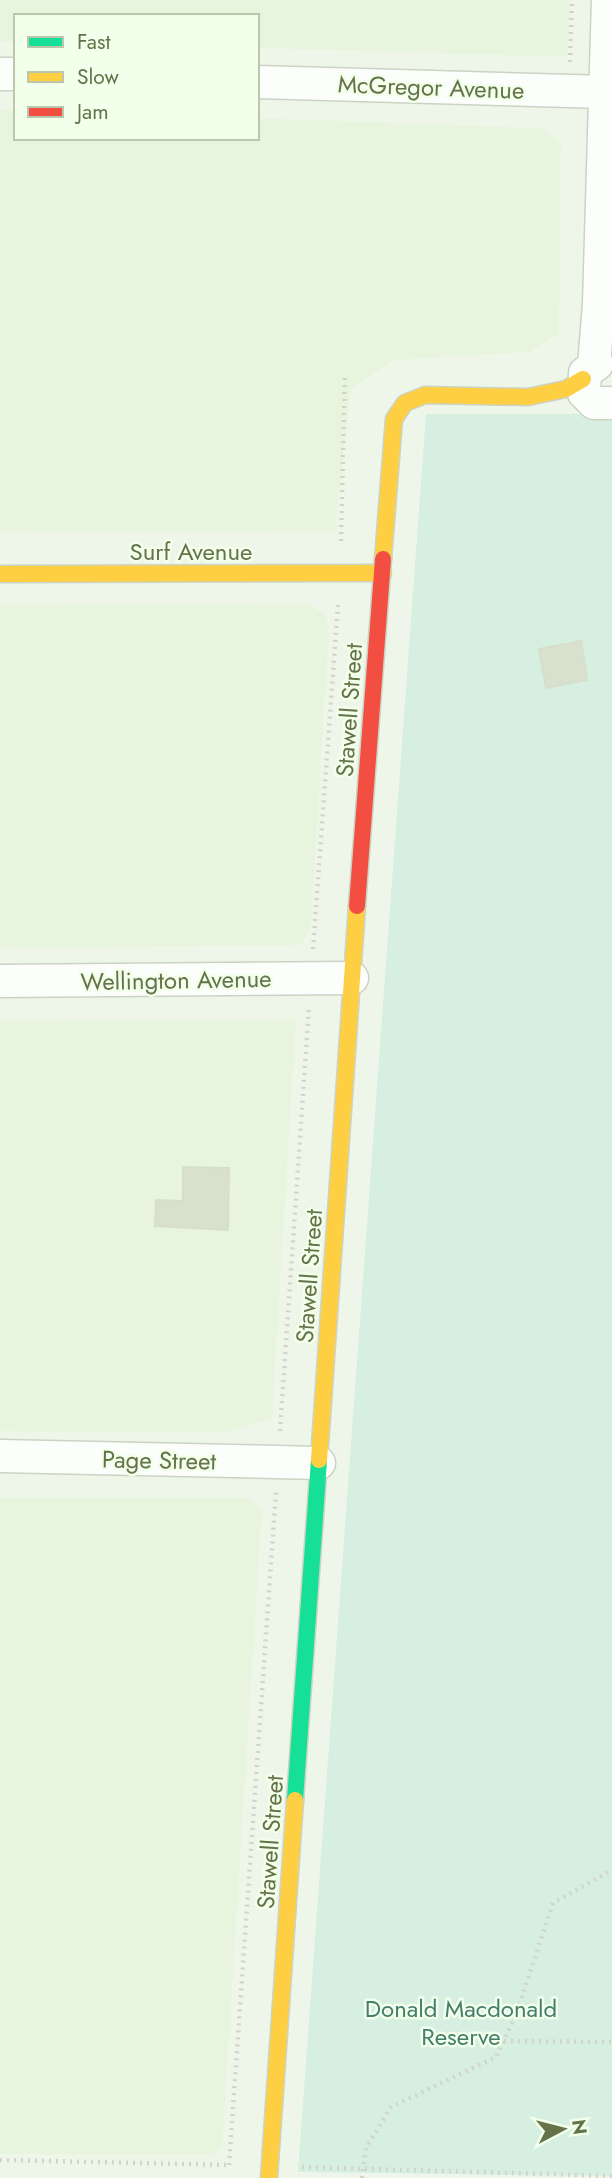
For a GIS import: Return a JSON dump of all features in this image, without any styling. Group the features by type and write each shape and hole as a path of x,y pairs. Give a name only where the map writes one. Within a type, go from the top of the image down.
{"street":[{"path":"528,397 550,405 574,407 601,379 599,304 608,0"},
{"name":"McGregor Avenue","path":"259,82 606,92"},
{"name":"Stawell Street","path":"270,2172 352,978 394,419 405,403 425,395 528,397"},
{"name":"Surf Avenue","path":"0,574 383,573"},
{"name":"Wellington Avenue","path":"0,981 352,978"},
{"name":"Page Street","path":"0,1456 319,1463"}],"path":[{"path":"229,2165 340,573 345,373"},
{"path":"362,2178 366,2148 391,2106 496,2057 516,2015 553,1903 612,1870"},
{"path":"504,2041 612,2042"},
{"path":"301,2167 302,2154"},
{"path":"0,2160 229,2165 270,2172 301,2167 612,2176"}],"shaded area":[{"path":"0,0 570,0 568,57 259,48 259,14 14,14 14,42 0,41"},
{"path":"0,109 14,110 14,140 259,140 259,118 540,128 561,142 559,333 531,352 395,360 351,389 335,531 0,533"},
{"path":"307,603 326,615 329,631 311,925 302,945 0,949 0,605"},
{"path":"296,1019 272,1419 222,1433 0,1431 0,1021"},
{"path":"0,1498 248,1498 262,1509 222,2148 212,2155 0,2154"}],"green space":[{"name":"Donald Macdonald Reserve","path":"426,414 612,414 612,2176 298,2172"}],"building":[{"path":"581,641 587,680 546,688 539,649"},
{"path":"183,1167 229,1168 228,1230 155,1226 156,1200 183,1201"}],"traffic: fast":[{"path":"295,1800 319,1460"}],"traffic: slow":[{"path":"383,559 394,419 405,403 425,395 528,397 566,389 583,379"},
{"path":"0,574 383,573"},
{"path":"319,1460 357,906"},
{"path":"269,2178 295,1800"}],"traffic: jam":[{"path":"357,906 383,559"}]}
